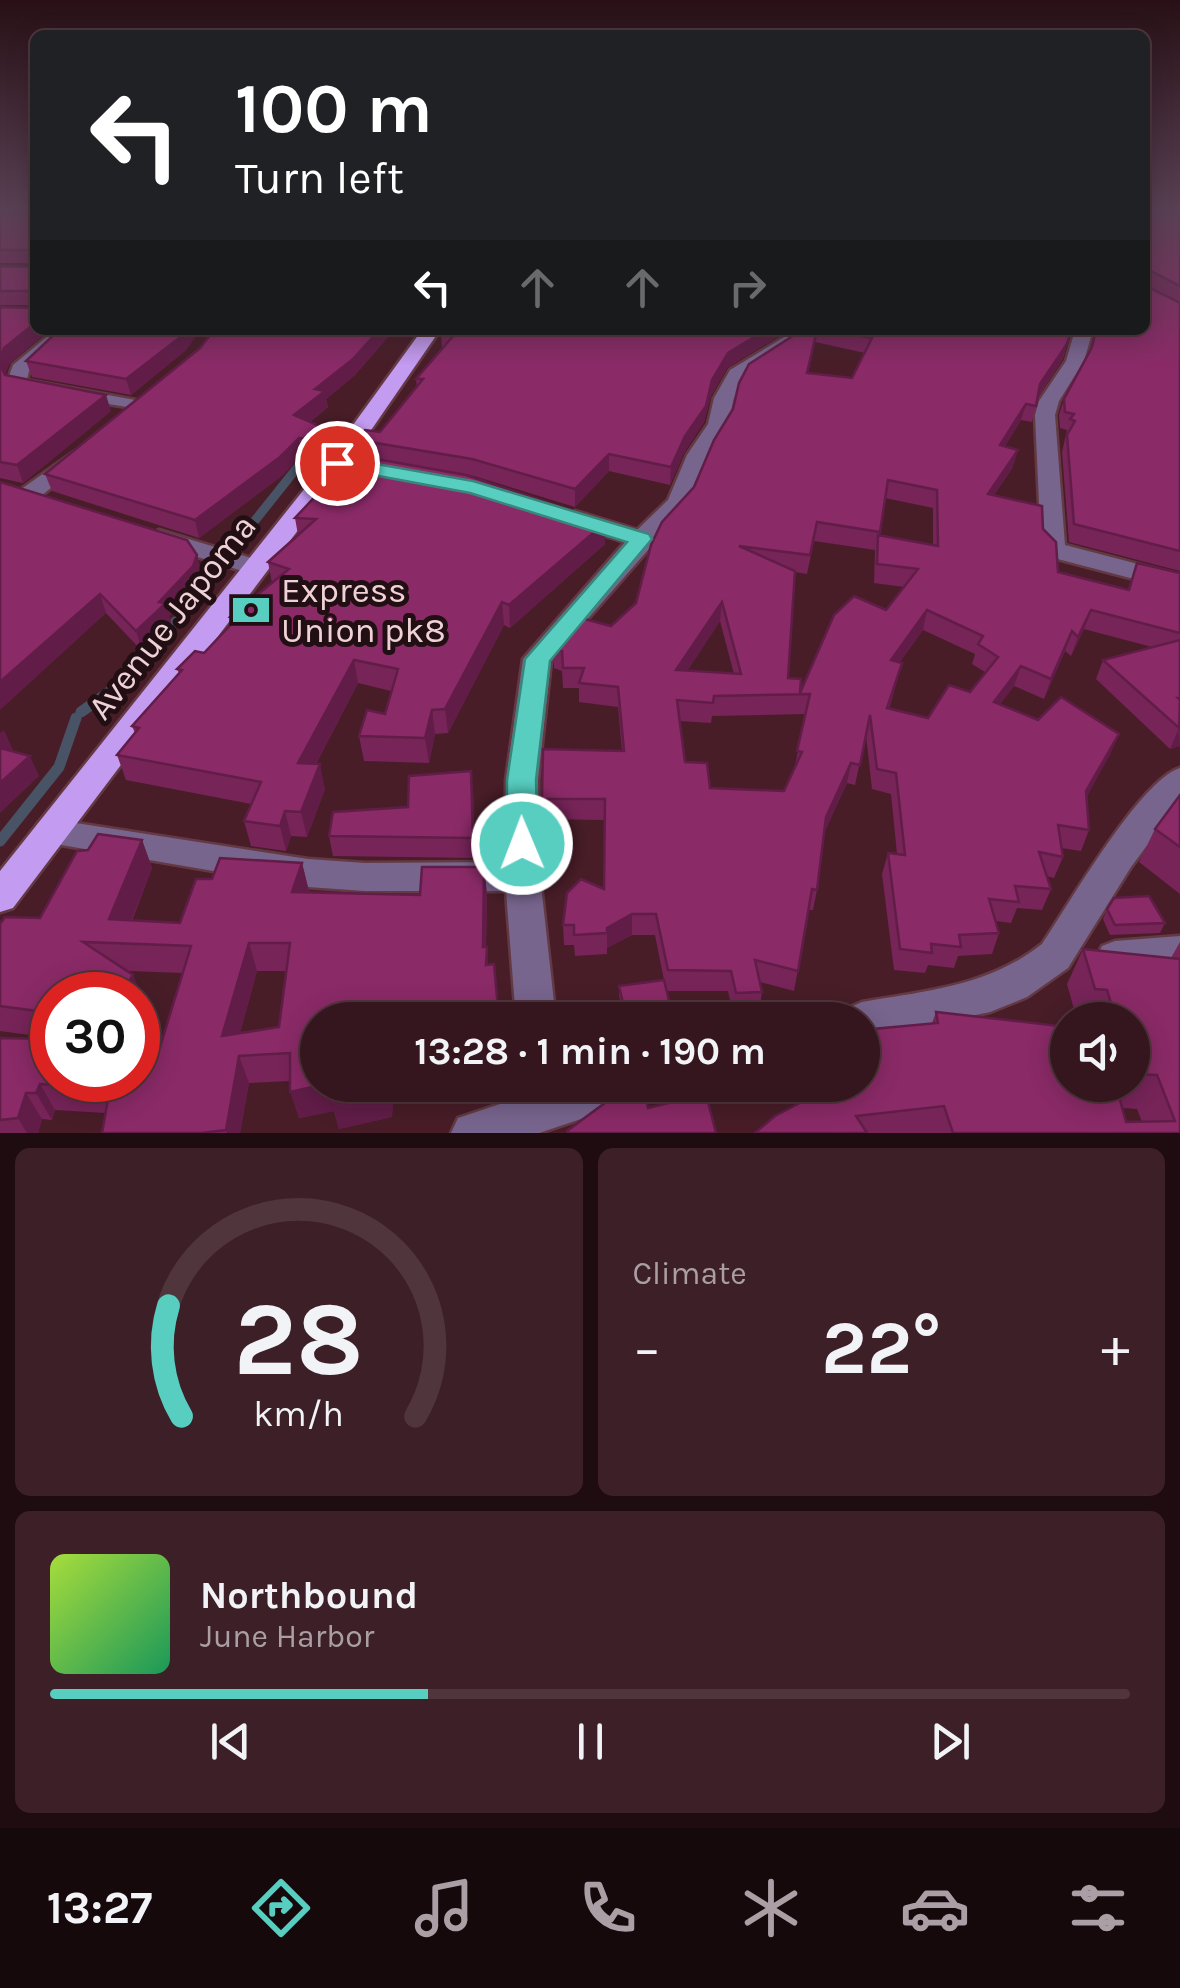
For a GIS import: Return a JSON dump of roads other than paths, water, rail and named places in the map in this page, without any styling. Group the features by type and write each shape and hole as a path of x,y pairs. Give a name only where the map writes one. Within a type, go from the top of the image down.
{"main road":[{"name":"Avenue Japoma","path":"4,884 50,832 337,463 427,335"}],"street":[{"path":"28,495 145,400 32,389 17,379 10,370 59,335"},
{"path":"534,1002 522,876 522,780 538,659 678,503 698,455 718,424 724,398 737,374 800,335"},
{"path":"1083,335 1075,361 1049,401 1045,415 1052,547 1180,583"},
{"path":"337,463 369,468"},
{"path":"0,488 66,507"},
{"path":"556,512 642,539"},
{"path":"141,531 255,567"},
{"path":"880,1017 996,992 1034,977 1055,956 1156,805 1180,780"},
{"path":"50,832 308,873 365,877 522,876"},
{"path":"1055,956 1115,958 1180,953"},
{"path":"473,1133 532,1102"}],"waterway":[{"path":"306,457 312,449"},
{"path":"237,543 308,454"},
{"path":"183,612 209,578"},
{"path":"166,632 175,621"},
{"path":"81,712 126,680 168,629"},
{"path":"0,841 59,767 76,718"}],"place":[{"name":"Express Union pk8","path":"251,610"}]}
